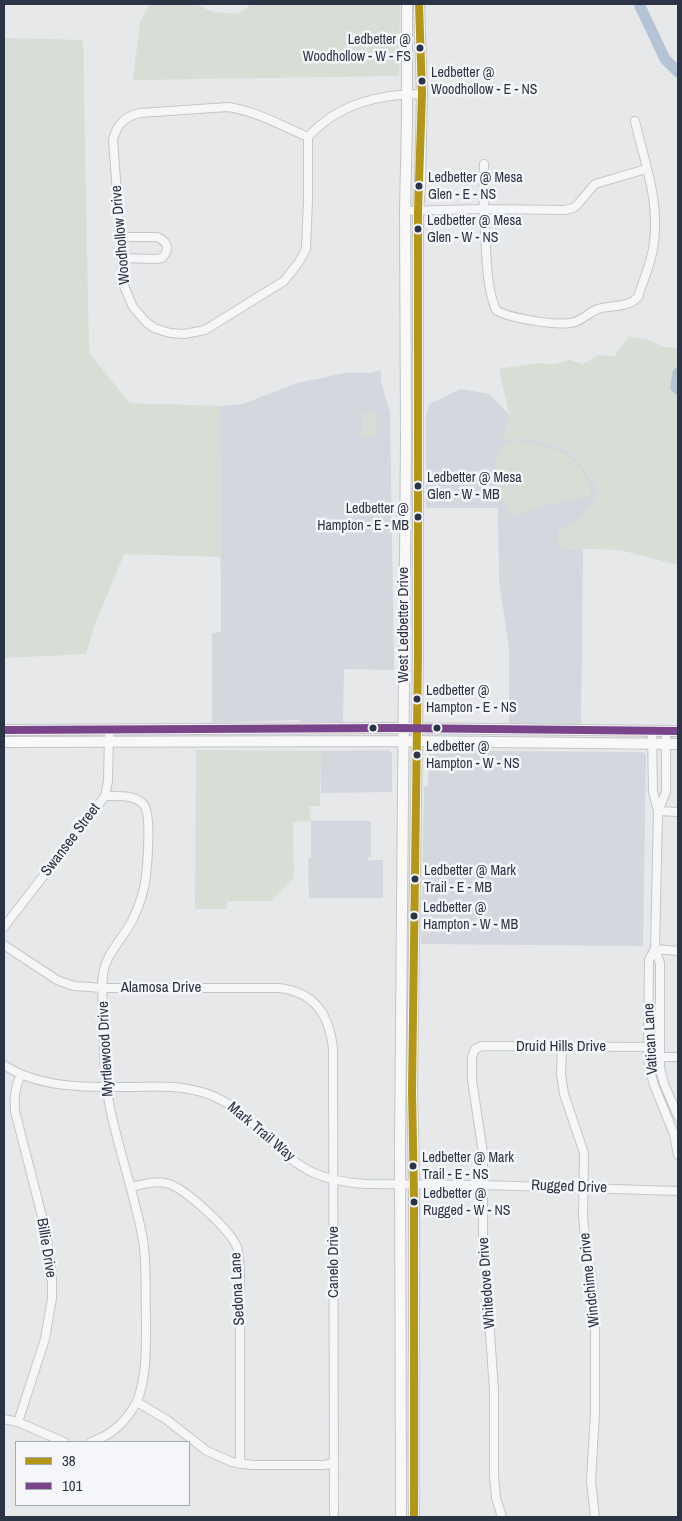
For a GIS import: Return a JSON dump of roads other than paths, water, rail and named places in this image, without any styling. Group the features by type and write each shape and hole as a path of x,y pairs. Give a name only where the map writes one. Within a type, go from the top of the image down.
{"main road":[{"name":"West Ledbetter Drive","path":"401,1514 400,1184 406,453 405,211 407,4"},
{"name":"West Ledbetter Drive","path":"414,1517 412,1090 418,729 418,212 422,94 419,4"},
{"path":"406,388 410,420 417,422"},
{"path":"406,453 410,455 414,467 417,497"},
{"path":"404,593 418,592"},
{"path":"678,731 404,728 108,728 9,730 8,742 678,744"},
{"path":"206,742 209,729"},
{"path":"600,743 601,730"},
{"path":"402,849 416,851"},
{"path":"401,1384 413,1384"},
{"path":"414,1491 420,1517"}],"street":[{"path":"308,137 332,115 346,107 365,100 407,94 422,94"},
{"name":"Woodhollow Drive","path":"228,107 253,113 308,137 306,249 299,262 284,281 205,330 176,334 154,328 138,314 130,302 124,286 121,237 113,140 122,120 131,115 228,107"},
{"path":"484,164 483,209 487,266 491,299 496,310 507,315 535,321 563,324 573,322 598,309 628,304 638,297 650,262 655,227 653,188 646,169 634,121"},
{"path":"405,211 483,209 565,210 577,205 595,184 646,169"},
{"path":"121,237 157,236 167,244 168,249 162,258 122,258"},
{"name":"Swansee Street","path":"4,928 105,796 108,781 108,728"},
{"name":"Vatican Lane","path":"652,731 653,791 658,811 655,949 660,963 660,1068 664,1084 678,1116"},
{"name":"Vatican Lane","path":"658,811 666,792 666,731"},
{"name":"Myrtlewood Drive","path":"105,796 126,796 137,799 144,805 148,813 145,884 132,922 105,965 103,975 106,1087 143,1241 146,1361 137,1402"},
{"path":"658,811 678,812"},
{"name":"Alamosa Drive","path":"4,945 56,980 74,986 103,988 279,988 300,994 314,1002 323,1012"},
{"path":"655,949 678,951"},
{"name":"Vatican Lane","path":"655,949 648,960 649,1067 654,1085 674,1134 678,1155"},
{"name":"Canelo Drive","path":"323,1012 328,1022 333,1048 334,1515"},
{"name":"Druid Hills Drive","path":"474,1049 482,1046 648,1047"},
{"name":"Windchime Drive","path":"562,1047 561,1074 564,1094 584,1153 584,1223 592,1278 595,1323 595,1413 591,1481 595,1517"},
{"path":"648,1047 660,1057 678,1057"},
{"name":"Whitedove Drive","path":"474,1049 472,1080 483,1153 483,1234 494,1390 494,1476 496,1498 502,1517"},
{"name":"Mark Trail Way","path":"4,1065 21,1074 48,1082 67,1085 181,1088 203,1092 220,1098 247,1117 295,1161 314,1173 334,1180 366,1184 400,1184"},
{"name":"Billie Drive","path":"18,1422 45,1339 52,1298 52,1276 46,1232 15,1111 14,1097 16,1084 21,1074"},
{"name":"Sedona Lane","path":"131,1187 149,1182 159,1182 179,1188 228,1233 237,1248 240,1269 240,1464"},
{"name":"Rugged Drive","path":"400,1184 482,1184 678,1191"},
{"path":"94,1441 117,1429 137,1402 167,1420 207,1451 240,1464 315,1465 334,1463"},
{"path":"4,1420 18,1422 62,1441"}],"waterway":[{"path":"639,4 665,59 678,72"},
{"path":"678,373 676,387 678,389"}],"place":[{"name":"Ledbetter @ Woodhollow - W - FS","path":"420,48"},
{"name":"Ledbetter @ Woodhollow - E - NS","path":"422,81"},
{"name":"Ledbetter @ Mesa Glen - E - NS","path":"419,186"},
{"name":"Ledbetter @ Mesa Glen - W - NS","path":"418,229"},
{"name":"Ledbetter @ Mesa Glen - W - MB","path":"418,486"},
{"name":"Ledbetter @ Hampton - E - MB","path":"418,517"},
{"name":"Ledbetter @ Hampton - E - NS","path":"417,699"},
{"name":"Ledbetter @ Hampton - W - NS","path":"417,755"},
{"name":"Ledbetter @ Mark Trail - E - MB","path":"415,879"},
{"name":"Ledbetter @ Hampton - W - MB","path":"414,916"},
{"name":"Ledbetter @ Mark Trail - E - NS","path":"413,1166"},
{"name":"Ledbetter @ Rugged - W - NS","path":"414,1202"}]}
